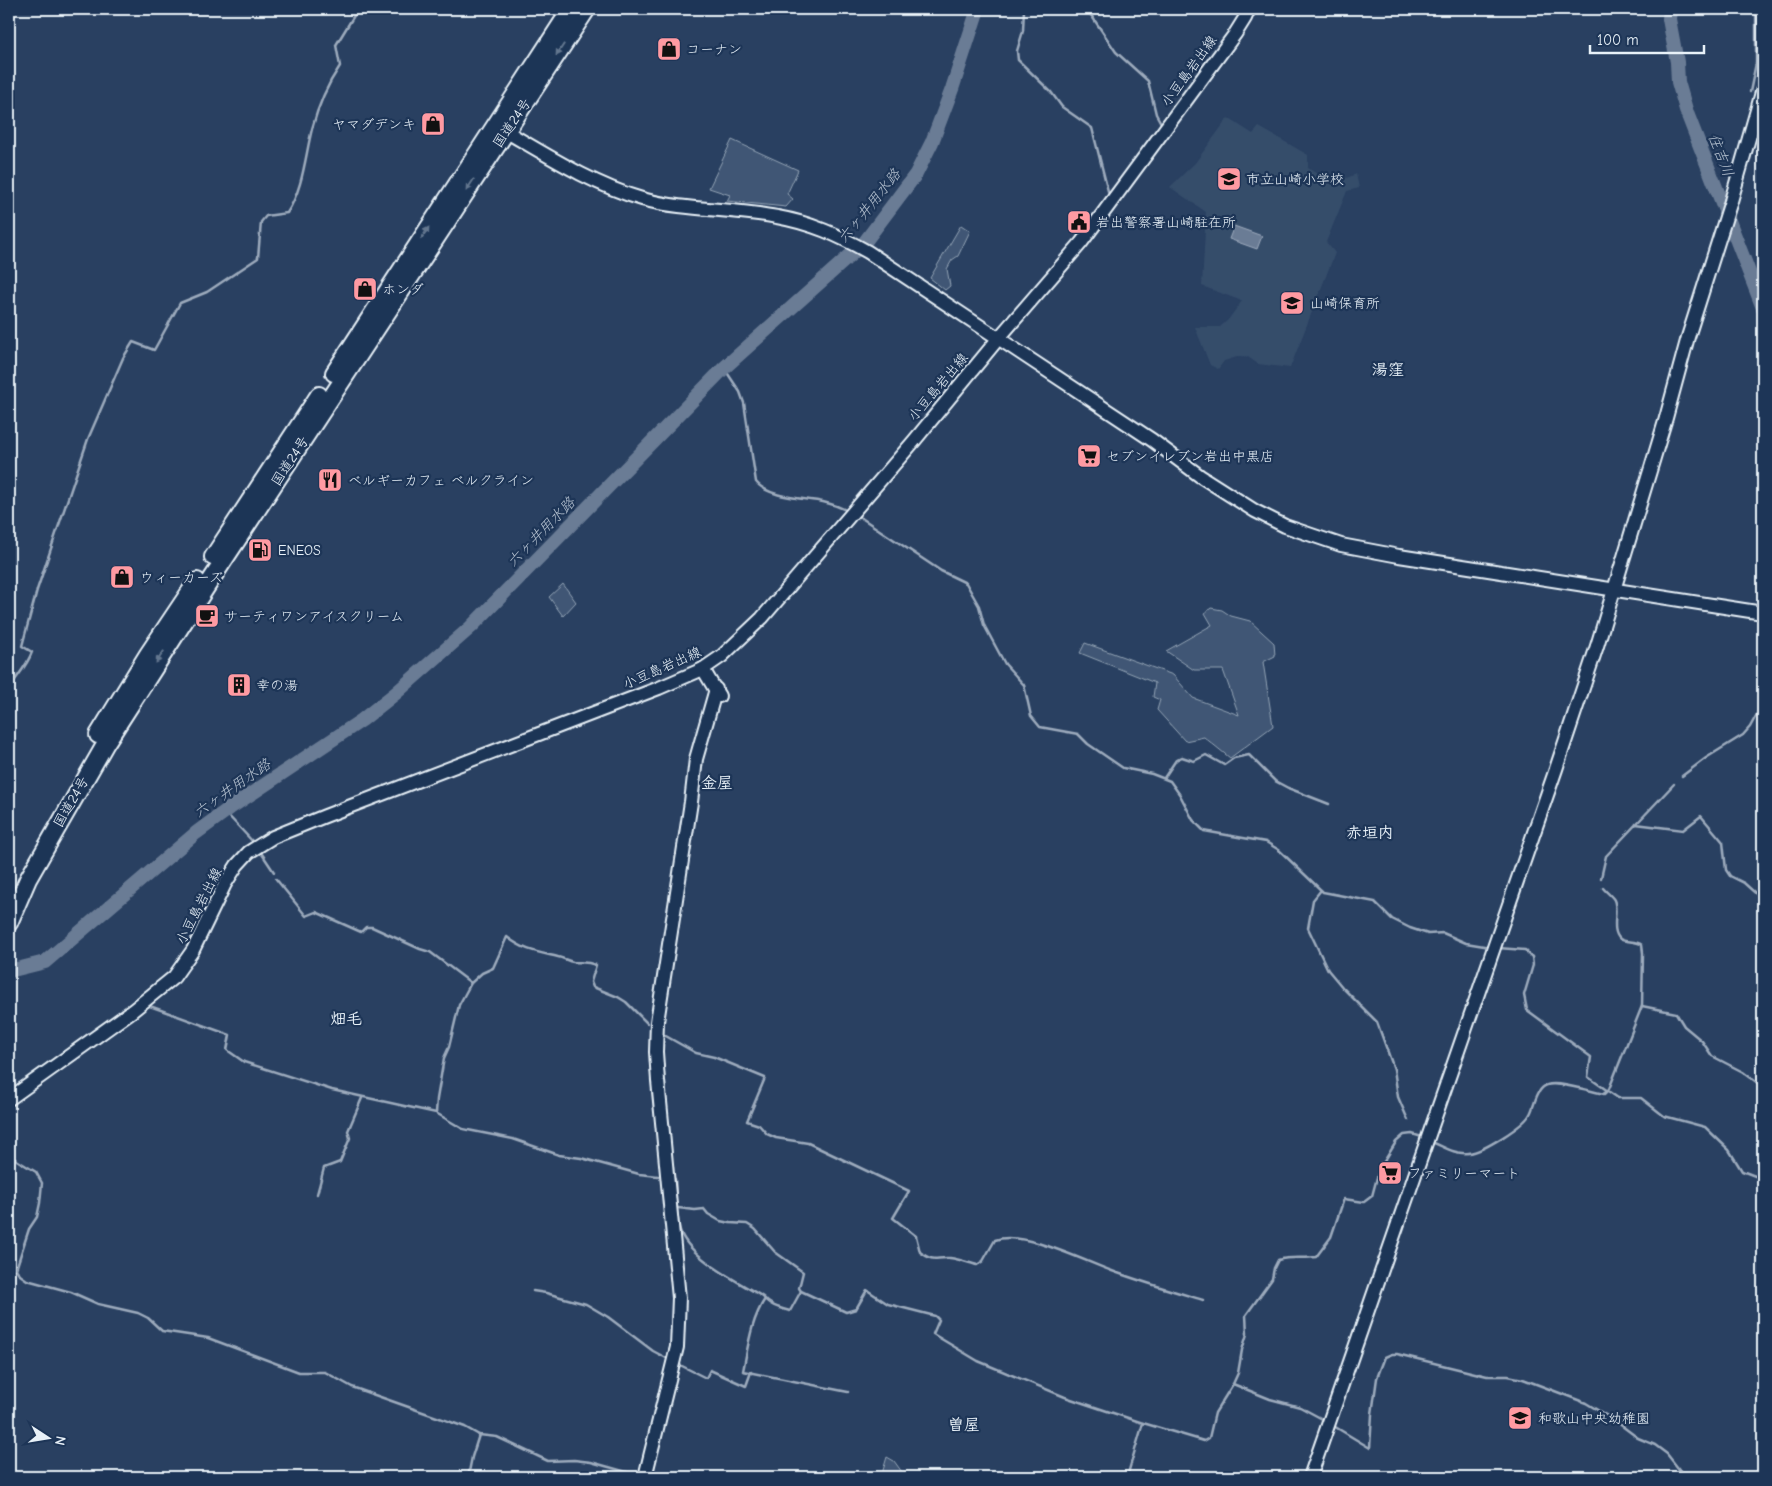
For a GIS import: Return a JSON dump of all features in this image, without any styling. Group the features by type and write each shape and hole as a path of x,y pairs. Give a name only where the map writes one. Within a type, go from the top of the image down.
{"highway":[{"name":"国道24号","path":"9,923 28,879 106,743 500,128 571,9"},
{"name":"国道24号","path":"9,897 57,804 143,662 500,128 586,9"}],"street":[{"name":"小豆島岩出線","path":"9,1099 132,1011 174,977 193,950 225,884 237,865 249,852 282,833 659,688 703,669 728,652 762,618 914,441 998,339 1082,243 1235,34 1248,9"},
{"path":"1310,1477 1597,646 1763,89"},
{"path":"500,128 609,188 643,199 682,206 775,217 807,224 842,237 868,252 1152,440 1200,476 1255,511 1285,526 1351,547 1399,556 1763,612"},
{"path":"644,1477 676,1352 679,1326 679,1298 656,1052 661,993 691,802 708,733 720,695 703,669"}],"shaded area":[{"path":"1228,118 1253,134 1259,127 1308,155 1308,168 1333,184 1356,174 1359,188 1347,191 1326,242 1335,253 1290,368 1258,364 1248,357 1240,356 1224,361 1218,369 1210,365 1195,327 1220,327 1228,320 1242,301 1202,286 1206,212 1170,187 1195,163"},
{"path":"732,140 798,170 787,194 793,199 786,207 727,201 730,195 709,188"},
{"path":"961,225 970,231 958,256 952,260 947,269 950,286 945,290 930,278"},
{"path":"1234,226 1262,236 1257,249 1229,239"},
{"path":"563,584 576,602 563,616 549,597"},
{"path":"1211,608 1222,610 1231,616 1250,621 1274,643 1275,656 1263,662 1273,726 1230,758 1204,737 1185,741 1157,710 1160,700 1153,697 1155,683 1080,653 1085,643 1173,675 1193,698 1239,715 1223,670 1194,670 1166,651 1212,625 1205,613"},
{"path":"887,1457 894,1461 902,1472 898,1477 881,1477"}],"waterway":[{"path":"9,689 32,652 22,646 37,590 88,439 123,358 133,342 154,350 180,303 207,292 258,258 261,222 266,216 287,213 297,194 317,112 327,88 340,66 336,45 358,9"},
{"name":"六ヶ井用水路","path":"9,971 45,962 196,833 230,808 362,720 396,693 471,627 724,368 864,243 916,174 932,142 952,89 978,9"},
{"path":"1024,9 1023,31 1017,51 1018,60 1051,92 1062,107 1092,128 1109,195"},
{"path":"1084,9 1091,15 1116,52 1148,81 1156,114 1162,125"},
{"name":"住吉川","path":"1670,9 1669,19 1677,62 1678,82 1687,113 1763,308"},
{"path":"1750,92 1756,63 1756,9"},
{"path":"724,368 740,392 744,403 756,482 769,491 778,494 826,503 849,512"},
{"path":"857,515 941,571 966,583 979,606 984,625 1005,664 1024,685 1031,716 1040,727 1078,734 1088,744 1123,768 1152,774 1170,781 1180,795 1193,820 1204,831 1266,842 1279,850 1323,892 1375,902 1392,919 1428,934 1443,933 1466,943 1490,947"},
{"path":"1682,776 1706,758 1743,735 1750,727 1763,703"},
{"path":"1164,778 1176,760 1182,757 1194,761 1206,755 1224,765 1234,758 1249,755 1275,781 1329,804"},
{"path":"1601,878 1606,856 1674,784"},
{"path":"225,812 254,843"},
{"path":"1636,824 1683,830 1701,816 1723,842 1726,870 1730,876 1744,883 1763,900"},
{"path":"260,851 274,872"},
{"path":"276,879 306,916 316,912 361,932 366,927 372,927 430,952 471,983"},
{"path":"1432,1142 1459,1153 1475,1152 1520,1125 1530,1114 1540,1090 1547,1085 1566,1085 1604,1094 1609,1089 1642,1006 1643,953 1642,945 1622,940 1617,935 1614,900 1603,888"},
{"path":"1321,890 1313,900 1308,928 1328,970 1377,1022 1394,1069 1398,1097 1408,1120"},
{"path":"436,1113 444,1058 449,1047 459,1005 471,983 482,973 493,968 507,937 531,950 573,962 596,965 591,982 593,987 626,1002 647,1023"},
{"path":"1498,948 1525,950 1532,957 1533,965 1524,995 1527,1010 1591,1057 1588,1077 1618,1098 1641,1098 1664,1116 1705,1127 1729,1150 1742,1171 1763,1179"},
{"path":"147,1005 230,1035 227,1050 244,1062 332,1090 436,1113 463,1129 513,1139 559,1155 581,1158 639,1174 658,1176"},
{"path":"1642,1006 1676,1013 1684,1026 1702,1041 1712,1056 1743,1072 1763,1087"},
{"path":"664,1035 696,1053 714,1057 765,1078 747,1121 759,1125 767,1134 776,1138 808,1143 909,1191 893,1218 916,1236 920,1252 929,1257 953,1259 977,1265 983,1261 995,1240 1007,1238 1021,1239 1054,1248 1123,1275 1203,1300"},
{"path":"92,1047 108,1036"},
{"path":"317,1194 324,1168 340,1162 350,1138 348,1131 362,1098"},
{"path":"1127,1477 1143,1423 1204,1441 1209,1438 1215,1413 1238,1373 1247,1334 1246,1315 1272,1279 1278,1260 1316,1257 1331,1237 1344,1199 1364,1202 1372,1196 1379,1170 1396,1142 1404,1135 1412,1134 1422,1137"},
{"path":"9,1157 36,1172 42,1183 37,1217 29,1229 16,1269 27,1280 71,1292 98,1304 138,1313 148,1318 162,1331 208,1338 299,1372 325,1372 352,1387 465,1427 479,1435 497,1437 548,1461 574,1460 591,1462 641,1476"},
{"path":"674,1179 679,1228 687,1243 705,1261 778,1308 790,1311 801,1291"},
{"path":"678,1208 704,1209 708,1214 720,1221 747,1224 755,1229 775,1252 803,1272 799,1288 801,1291 846,1312 856,1309 867,1290 888,1304 935,1316 939,1320 933,1334 978,1361 1065,1397 1143,1423"},
{"path":"533,1291 586,1304 608,1317 653,1351 670,1360"},
{"path":"765,1299 753,1325 743,1371 848,1392"},
{"path":"1332,1425 1370,1448 1377,1378 1385,1357 1397,1354 1487,1376 1508,1376 1523,1379 1586,1403 1614,1420 1638,1438 1655,1445 1667,1454 1685,1477"},
{"path":"678,1364 706,1378 710,1370 746,1386 751,1372"},
{"path":"1233,1384 1270,1399 1300,1407 1326,1421"},
{"path":"468,1477 479,1435"}],"place":[{"name":"コーナン","path":"669,49"},
{"name":"ヤマダデンキ","path":"433,124"},
{"name":"市立山崎小学校","path":"1229,179"},
{"name":"岩出警察署山崎駐在所","path":"1079,222"},
{"name":"ホンダ","path":"365,289"},
{"name":"山崎保育所","path":"1292,303"},
{"name":"セブンイレブン岩出中黒店","path":"1089,456"},
{"name":"ベルギーカフェ ベルクライン","path":"330,480"},
{"name":"ENEOS","path":"260,550"},
{"name":"ウィーカーズ","path":"122,577"},
{"name":"サーティワンアイスクリーム","path":"207,616"},
{"name":"幸の湯","path":"239,685"},
{"name":"ファミリーマート","path":"1390,1173"},
{"name":"和歌山中央幼稚園","path":"1520,1418"}],"district":[{"name":"湯窪","path":"1388,370"},
{"name":"金屋","path":"717,783"},
{"name":"赤垣内","path":"1370,833"},
{"name":"畑毛","path":"346,1019"},
{"name":"曽屋","path":"964,1425"}]}
